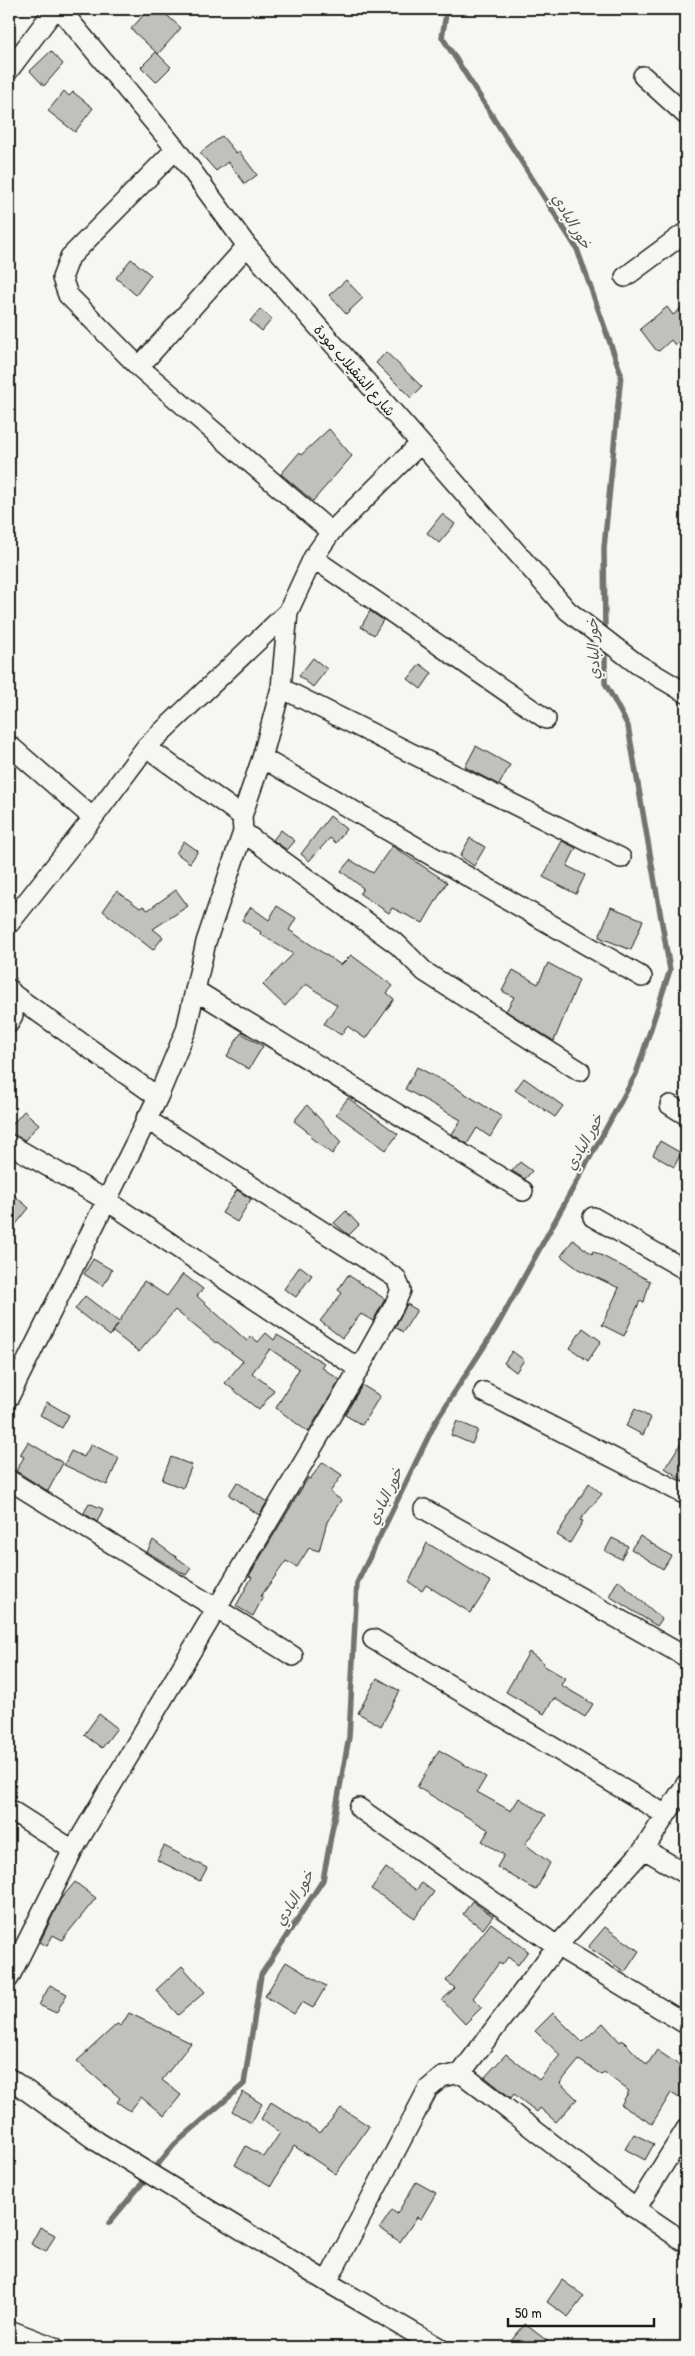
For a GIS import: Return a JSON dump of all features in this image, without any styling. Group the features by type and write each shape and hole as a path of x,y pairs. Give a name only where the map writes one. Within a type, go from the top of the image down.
{"street":[{"path":"9,70 55,9"},
{"name":"شارع الشقيلاب مودة","path":"60,9 176,149 247,246 568,611 637,664 686,693"},
{"path":"643,76 686,115"},
{"path":"176,149 70,257 62,278 68,295 139,368 331,532"},
{"path":"625,277 686,232"},
{"path":"139,368 247,246"},
{"path":"10,1391 158,1096 186,1030 206,942 282,688 288,612 313,558 331,532 420,444"},
{"path":"313,558 546,719"},
{"path":"9,924 93,818 146,747 288,612"},
{"path":"282,688 621,858"},
{"path":"9,745 93,818"},
{"path":"146,747 398,945 425,972 580,1070"},
{"path":"262,758 642,977"},
{"path":"195,990 523,1191"},
{"path":"11,992 158,1096"},
{"path":"9,1023 13,1015 11,992"},
{"path":"670,1105 686,1115"},
{"path":"9,1978 73,1850 359,1369 401,1290 396,1278 146,1119"},
{"path":"9,1144 106,1200 359,1369"},
{"path":"593,1217 686,1270"},
{"path":"484,1392 686,1495"},
{"path":"9,1480 293,1656"},
{"path":"424,1510 686,1657"},
{"path":"373,1639 666,1815"},
{"path":"327,2282 428,2088 442,2077 460,2073 557,1946 644,1850 686,1784"},
{"path":"359,1808 557,1946 686,2024"},
{"path":"9,1809 73,1850"},
{"path":"644,1850 686,1874"},
{"path":"460,2073 636,2209 686,2243"},
{"path":"9,2078 98,2142 327,2282 438,2347"},
{"path":"636,2209 686,2129"},
{"path":"9,2330 54,2347"}],"building":[{"path":"149,9 160,9 181,28 158,54 131,29"},
{"path":"51,51 63,64 44,86 30,71"},
{"path":"156,52 171,67 156,82 141,67"},
{"path":"64,91 69,96 73,92 93,108 75,132 48,111"},
{"path":"222,136 236,153 239,151 257,175 245,184 228,162 216,171 200,153"},
{"path":"131,259 151,275 136,295 116,278"},
{"path":"346,280 363,298 346,314 329,295"},
{"path":"686,304 686,336 675,345 671,340 659,351 656,350 640,329 667,307 673,315"},
{"path":"260,309 272,319 262,331 250,321"},
{"path":"386,352 422,387 411,398 376,363"},
{"path":"329,429 352,456 313,501 281,474 299,453 301,455"},
{"path":"442,514 455,524 439,543 427,533"},
{"path":"370,611 383,620 374,635 361,627"},
{"path":"313,658 327,669 313,687 299,676"},
{"path":"420,664 432,673 421,689 408,679"},
{"path":"476,746 510,765 499,785 465,767"},
{"path":"330,816 346,829 336,843 330,838 309,861 301,854"},
{"path":"281,830 295,841 287,850 273,840"},
{"path":"470,838 485,847 474,866 460,856"},
{"path":"184,841 198,851 190,863 176,853"},
{"path":"562,841 576,848 567,866 585,875 576,894 543,877"},
{"path":"392,846 447,882 423,923 392,908 389,913 360,894 363,888 341,871 350,860 373,873"},
{"path":"176,890 188,906 153,929 163,937 153,950 103,911 117,891 140,908 143,906 148,910"},
{"path":"277,906 296,918 289,930 341,965 351,955 393,986 387,993 394,999 366,1039 347,1026 341,1035 324,1024 337,1005 306,984 285,1006 263,985 293,954 260,934 261,932 242,920 251,907 269,920"},
{"path":"611,907 643,920 631,950 599,937"},
{"path":"548,963 579,980 554,1041 506,1011 514,997 502,991 513,970 538,984"},
{"path":"241,1033 263,1046 249,1069 227,1056"},
{"path":"417,1067 453,1086 502,1117 490,1137 477,1128 467,1144 452,1134 461,1120 405,1089"},
{"path":"524,1078 563,1106 555,1117 515,1090"},
{"path":"348,1098 398,1134 386,1150 336,1114"},
{"path":"307,1105 341,1142 332,1154 310,1137 312,1135 294,1121"},
{"path":"24,1111 39,1124 25,1140 9,1133 9,1128"},
{"path":"660,1141 681,1153 674,1167 653,1155"},
{"path":"520,1162 532,1171 525,1179 512,1171"},
{"path":"237,1190 251,1199 237,1222 222,1213"},
{"path":"9,1191 29,1208 9,1233"},
{"path":"346,1211 359,1225 349,1235 334,1223"},
{"path":"573,1240 592,1254 593,1251 650,1281 644,1302 640,1301 624,1336 602,1325 619,1288 578,1269 561,1256"},
{"path":"93,1259 112,1270 103,1286 84,1274"},
{"path":"300,1266 312,1275 296,1297 284,1289"},
{"path":"183,1274 203,1289 197,1296 247,1341 251,1336 258,1342 266,1333 274,1340 277,1335 324,1363 321,1367 340,1380 308,1432 276,1408 299,1369 270,1349 252,1373 274,1390 259,1410 225,1383 243,1361 216,1343 175,1310 139,1352 113,1332 118,1324 110,1336 75,1309 85,1296 119,1322 144,1281 167,1296"},
{"path":"348,1275 385,1299 373,1321 361,1314 342,1338 320,1321 342,1293 338,1290"},
{"path":"407,1304 417,1310 403,1332 395,1327"},
{"path":"583,1328 601,1341 588,1361 570,1348"},
{"path":"512,1351 524,1360 516,1372 504,1363"},
{"path":"362,1385 380,1396 362,1425 345,1415"},
{"path":"47,1402 69,1415 62,1428 40,1415"},
{"path":"635,1409 651,1418 643,1435 626,1426"},
{"path":"457,1421 478,1430 472,1444 451,1435"},
{"path":"686,1435 686,1482 665,1468"},
{"path":"28,1442 63,1463 48,1491 16,1471 24,1457 20,1455"},
{"path":"91,1444 119,1458 107,1485 64,1465 71,1451 84,1457"},
{"path":"171,1457 192,1465 183,1488 162,1480"},
{"path":"323,1462 342,1475 330,1492 341,1500 327,1522 319,1551 309,1548 297,1567 286,1561 261,1596 263,1597 253,1616 236,1606 252,1577 249,1576 308,1478 310,1479"},
{"path":"237,1482 267,1502 259,1515 229,1495"},
{"path":"589,1483 602,1494 580,1520 583,1521 570,1543 557,1535"},
{"path":"89,1503 103,1509 97,1522 84,1513"},
{"path":"640,1536 671,1556 663,1569 631,1549"},
{"path":"612,1538 628,1546 621,1559 605,1551"},
{"path":"153,1540 191,1568 186,1575 147,1552"},
{"path":"427,1543 491,1582 471,1613 426,1585 422,1591 409,1582"},
{"path":"618,1580 662,1619 657,1626 609,1596"},
{"path":"529,1652 544,1663 543,1665 565,1678 561,1685 593,1704 585,1717 554,1698 544,1714 506,1692"},
{"path":"377,1678 400,1691 381,1726 358,1713"},
{"path":"99,1714 117,1728 102,1748 84,1735"},
{"path":"439,1750 486,1777 477,1792 511,1811 519,1798 546,1815 525,1844 550,1863 536,1890 497,1867 504,1855 482,1841 489,1830 417,1787"},
{"path":"164,1846 207,1868 200,1881 157,1860"},
{"path":"386,1868 416,1890 422,1883 434,1892 415,1918 371,1889"},
{"path":"75,1882 96,1898 62,1940 53,1935 47,1946 40,1942 60,1900"},
{"path":"472,1901 493,1916 483,1929 463,1914"},
{"path":"491,1923 528,1951 518,1965 508,1957 502,1965 499,1963 473,1998 482,2007 465,2024 442,2000 455,1988 446,1981"},
{"path":"605,1927 639,1951 625,1972 588,1947"},
{"path":"286,1962 326,1986 313,2008 302,2002 294,2014 265,1996"},
{"path":"182,1966 205,1992 178,2015 156,1990"},
{"path":"50,1985 67,1994 56,2013 39,2005"},
{"path":"129,2013 191,2043 162,2080 181,2095 164,2116 141,2097 130,2111 117,2102 120,2098 77,2061 117,2024 121,2026"},
{"path":"553,2013 582,2042 603,2023 620,2042 622,2040 647,2065 657,2050 686,2070 686,2091 681,2099 671,2093 652,2124 621,2105 629,2091 604,2072 602,2075 579,2060 560,2083 577,2099 556,2122 540,2108 537,2112 514,2094 511,2098 485,2077 506,2054 539,2080 560,2055 535,2031"},
{"path":"243,2092 262,2104 251,2123 232,2111"},
{"path":"271,2102 320,2133 341,2108 369,2126 336,2174 294,2146 271,2186 235,2165 246,2146 264,2157 280,2133 261,2119"},
{"path":"634,2134 654,2144 645,2160 625,2149"},
{"path":"416,2182 436,2193 421,2219 417,2217 400,2242 380,2228 392,2210 397,2214"},
{"path":"40,2227 55,2235 46,2252 31,2244"},
{"path":"562,2280 584,2296 568,2317 547,2302"},
{"path":"525,2324 555,2347 506,2347"}],"waterway":[{"name":"خور البادي","path":"447,9 442,37 577,249 621,374 604,548 605,633"},
{"name":"خور البادي","path":"109,2223 175,2144 244,2084 261,1975 323,1880 349,1737 357,1583 436,1421 496,1328 636,1074 670,970 628,726 605,683 605,645"}]}
